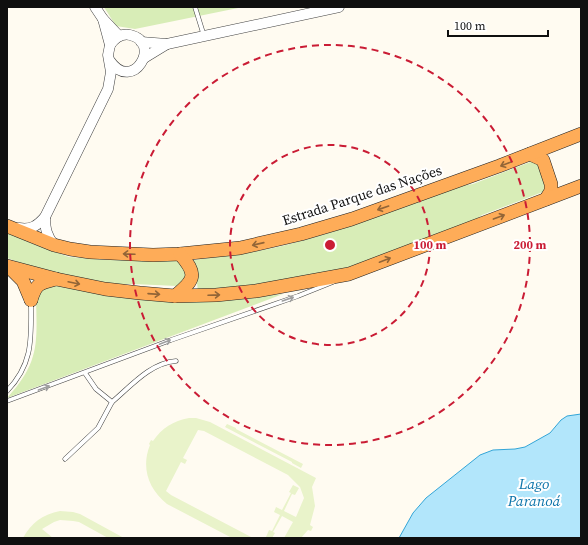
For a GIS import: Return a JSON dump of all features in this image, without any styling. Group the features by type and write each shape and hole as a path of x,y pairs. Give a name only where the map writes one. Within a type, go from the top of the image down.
{"highway":[{"name":"Estrada Parque das Nações","path":"9,226 54,245 70,249 114,254 180,254 240,248 301,234 358,217 553,146 581,134"},
{"path":"553,146 551,156 558,179 562,184 577,188"},
{"path":"530,154 543,160 551,184 551,191 546,199"},
{"path":"8,267 56,279 121,291 175,296 216,295 256,291 349,274 577,188"},
{"path":"175,296 186,287 191,280 192,274 190,266 180,254"},
{"path":"8,267 23,281 31,300"},
{"path":"31,300 34,290 38,285 56,279"}],"street":[{"path":"96,7 103,19 120,36"},
{"path":"141,42 167,44 339,7"},
{"path":"9,226 30,229 38,225 45,217 108,89 111,72 108,55 110,45 103,19"},
{"path":"110,45 120,36 131,35 137,38 144,47 144,58"},
{"path":"108,89 126,72 137,68 144,58 167,44"},
{"path":"110,61 114,67 126,72"},
{"path":"45,217 45,229 54,245"}],"lane":[{"path":"195,7 204,36"},
{"path":"7,402 171,340 318,288 349,274"},
{"path":"7,391 22,370 29,354 31,300"},
{"path":"65,459 98,428 112,402 153,368 165,362 176,361"},
{"path":"84,373 96,389 112,402"}],"green space":[{"path":"104,7 243,7 135,29 116,26"},
{"path":"533,161 538,161 548,190 482,215 471,223 356,266 280,284 198,291 194,260 260,251 326,234 455,187 473,184"},
{"path":"7,232 33,244 69,257 108,260 178,261 189,275 177,286 106,284 37,269 7,258"},
{"path":"50,283 227,300 283,294 7,398 26,374 31,362 36,340 37,327 36,297"},
{"path":"189,418 196,418 210,422 316,478 312,487 315,506 310,525 313,527 311,531 308,530 301,538 284,538 293,522 282,516 273,532 275,533 272,538 266,537 269,530 272,531 280,515 274,512 276,507 282,510 291,493 289,492 293,485 299,488 295,495 292,494 284,511 296,517 304,498 300,487 288,475 204,431 198,430 183,458 187,460 185,464 181,462 166,491 253,538 232,538 167,504 160,498 151,485 146,469 149,444 151,440 153,441 160,432 168,426"},
{"path":"227,424 303,464 301,468 225,427"},
{"path":"60,511 80,514 124,538 108,538 79,522 60,520 42,529 53,538 23,538 38,520 48,514"}],"water":[{"name":"Lago Paranoá","path":"581,414 581,538 399,538 413,513 426,498 480,455 493,450 525,447 550,433 561,420 567,416"}]}
